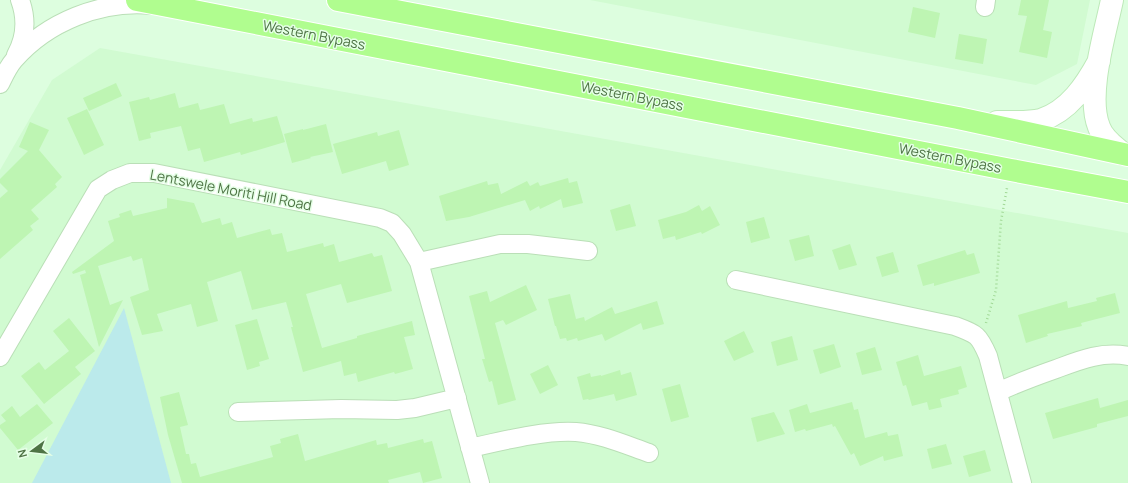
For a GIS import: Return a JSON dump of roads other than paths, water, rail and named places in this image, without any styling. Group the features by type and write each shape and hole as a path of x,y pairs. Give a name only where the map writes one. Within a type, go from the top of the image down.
{"highway":[{"name":"Western Bypass","path":"137,0 1128,192"},
{"path":"338,0 958,118 1126,155"}],"street":[{"path":"0,84 21,46 25,29 24,11 20,0"},
{"path":"1112,0 1099,61 1095,106 1099,128 1107,141 1126,155"},
{"path":"13,61 31,44 72,18 89,12 119,5 144,4 168,6"},
{"path":"958,118 997,122 1025,122 1041,120 1055,113 1078,96 1099,61"},
{"name":"Lentswele Moriti Hill Road","path":"0,357 98,189 112,180 130,173 154,173 380,218 392,223 402,234 419,262 480,483"},
{"path":"419,262 500,244 528,244 588,251"},
{"path":"736,280 955,326 973,333 981,341 988,356 1022,483"},
{"path":"998,392 1086,358 1103,355 1128,356"},
{"path":"238,412 341,409 397,410 415,408 457,398"},
{"path":"470,448 514,439 576,432 598,436 649,453"}]}
